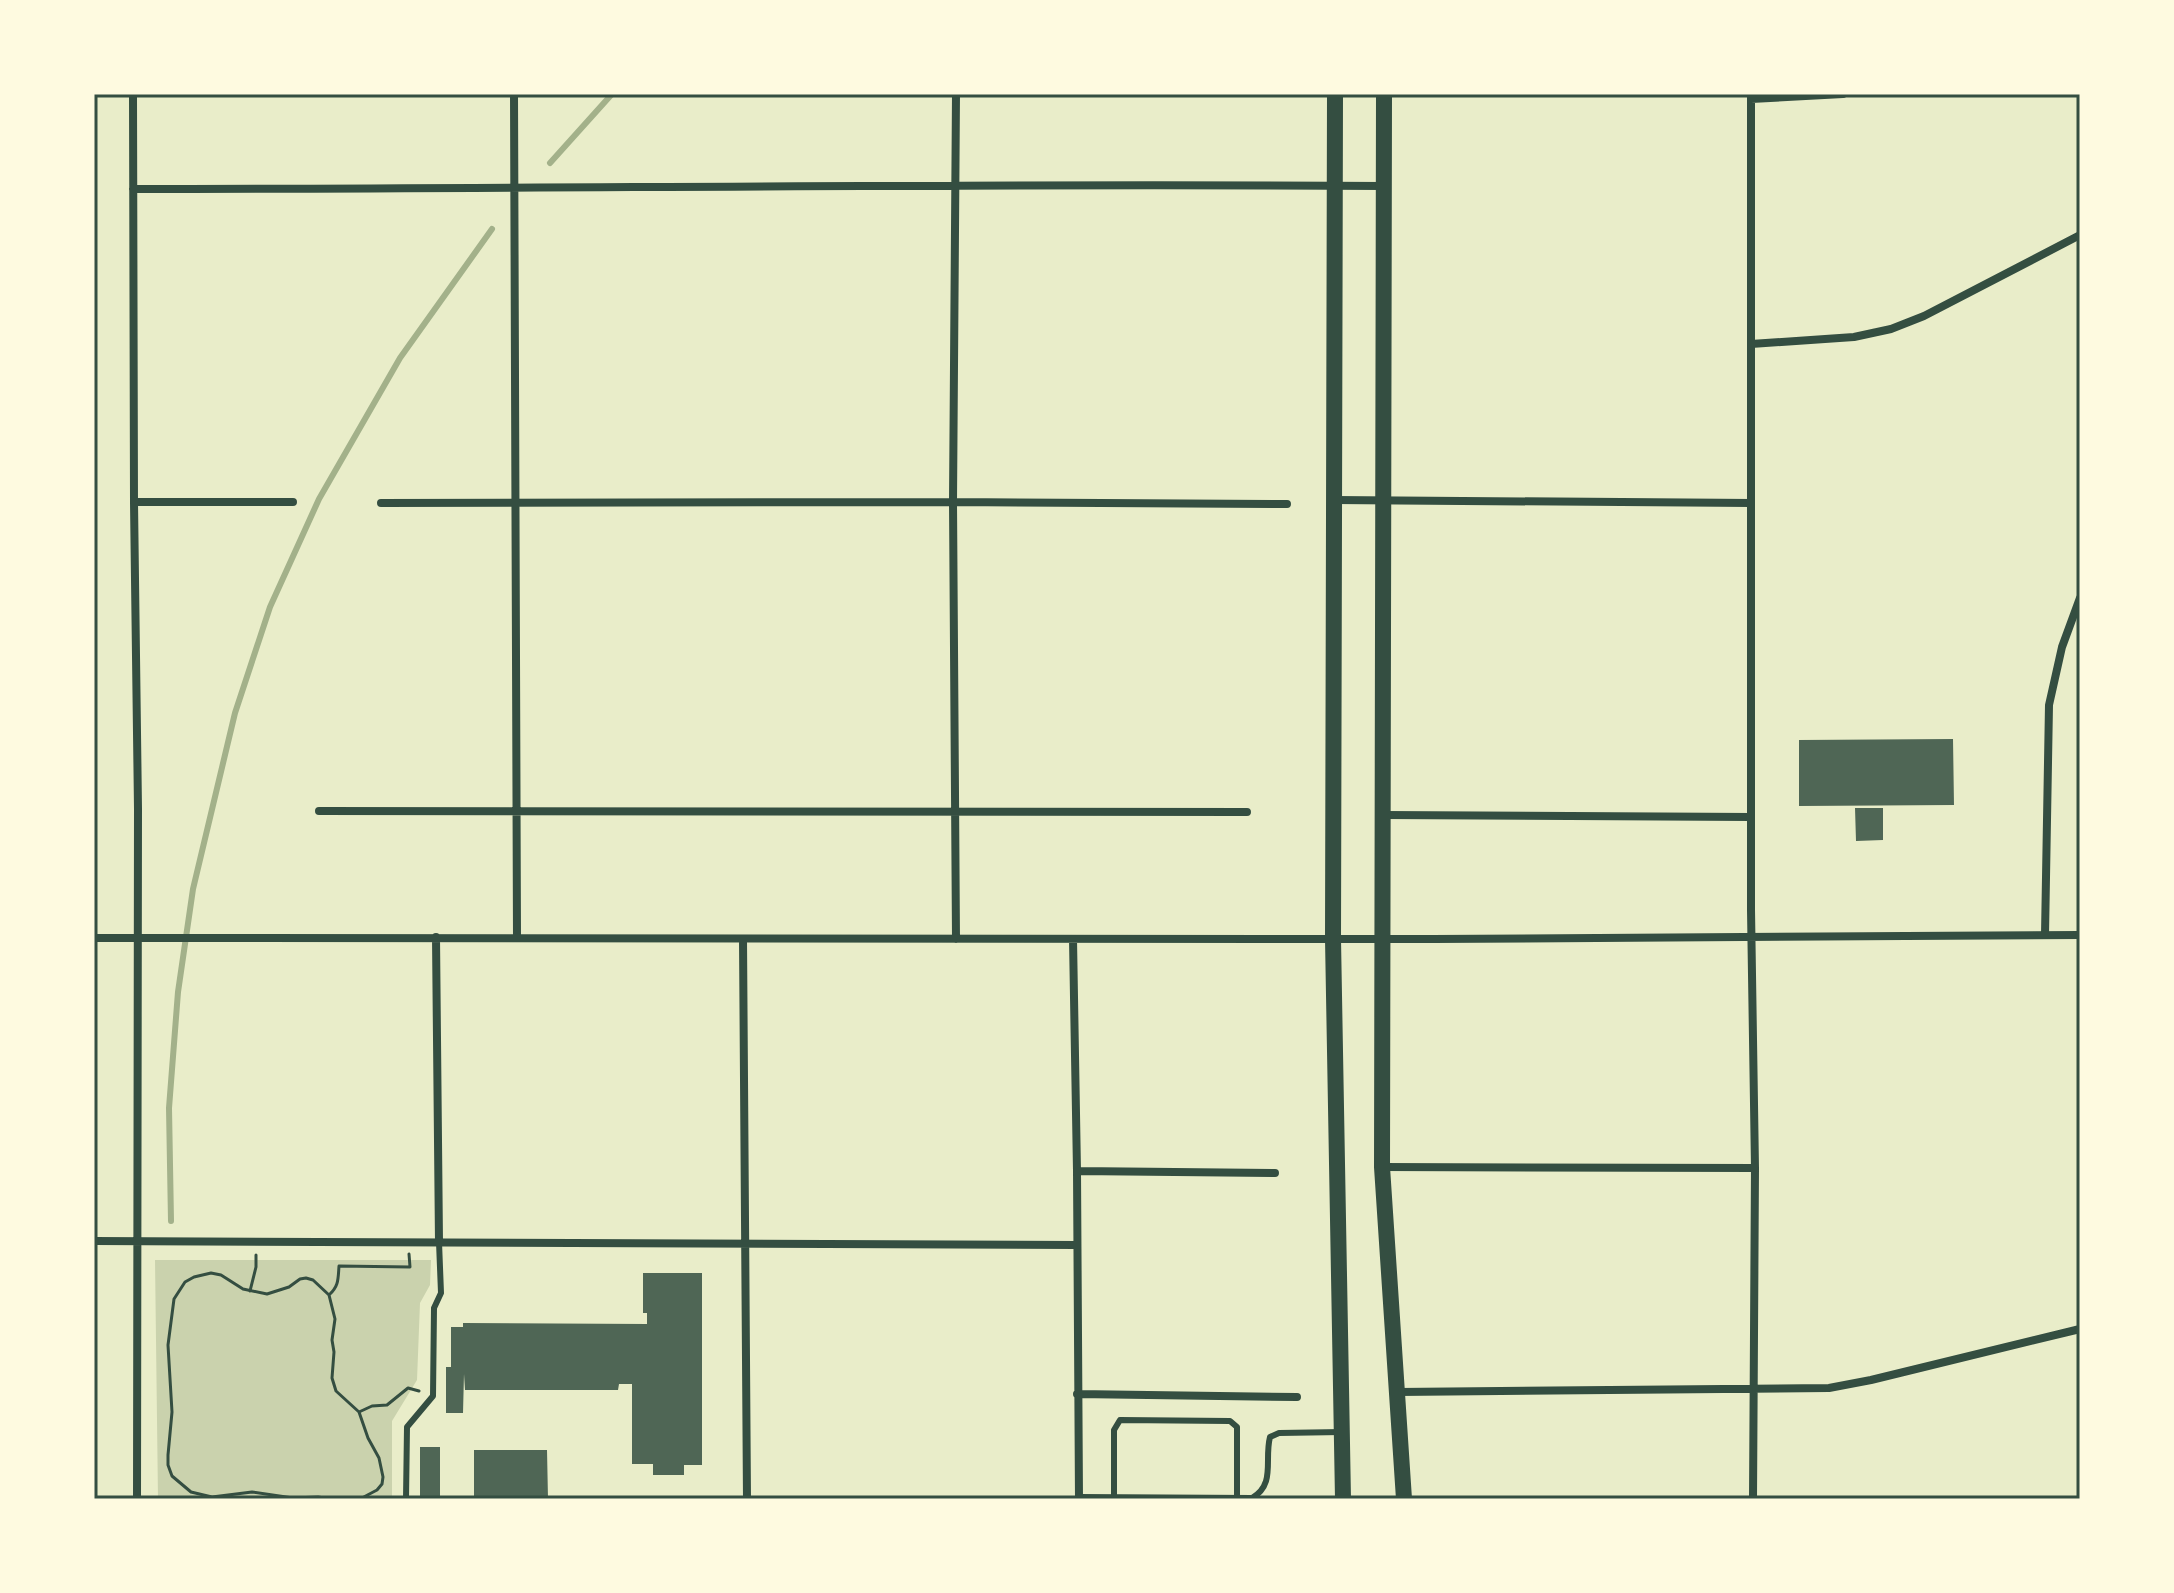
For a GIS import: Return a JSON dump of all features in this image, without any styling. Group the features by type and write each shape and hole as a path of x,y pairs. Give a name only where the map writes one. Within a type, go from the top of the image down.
{"main road":[{"path":"1335,94 1333,939 1343,1499"},
{"path":"1384,94 1382,1167 1404,1499"}],"street":[{"path":"133,94 138,809 137,1499"},
{"path":"514,94 517,938"},
{"path":"956,94 953,502 956,939"},
{"path":"1753,1499 1755,1168 1751,817 1751,97 1843,94"},
{"path":"133,189 1384,186"},
{"path":"1751,344 1854,337 1891,329 1924,316 2080,235"},
{"path":"1334,500 1751,503"},
{"path":"134,502 293,502"},
{"path":"381,503 1287,504"},
{"path":"2045,935 2049,705 2062,647 2080,598"},
{"path":"319,811 1247,812"},
{"path":"1384,815 1751,817"},
{"path":"94,938 1382,939 2080,935"},
{"path":"436,937 439,1242"},
{"path":"743,939 747,1499"},
{"path":"1073,939 1079,1498"},
{"path":"1382,1167 1755,1168"},
{"path":"1077,1171 1275,1173"},
{"path":"94,1241 1077,1245"},
{"path":"1398,1392 1829,1388 2080,1329"},
{"path":"1077,1394 1297,1397"}],"lane":[{"path":"406,1499 407,1427 433,1396 434,1308 441,1293 439,1242"},
{"path":"1114,1497 1114,1430 1120,1420 1136,1420 1230,1421 1237,1427 1237,1498"},
{"path":"1079,1498 1252,1498 1262,1492 1267,1482 1270,1437 1279,1433 1342,1432"}],"path":[{"path":"250,1291 256,1267 255,1242"},
{"path":"329,1295 338,1284 339,1266 410,1267 409,1242"},
{"path":"332,1499 293,1498 252,1492 202,1496 191,1492 172,1476 168,1465 172,1412 168,1345 174,1299 185,1282 203,1274 221,1275 243,1289 259,1294 278,1292 306,1278 313,1280 329,1295 335,1319 332,1378 336,1391 359,1412 379,1458 383,1477 377,1490 360,1499"},
{"path":"359,1412 372,1406 387,1405 408,1388 433,1396"}],"green space":[{"path":"155,1260 431,1260 430,1285 420,1303 417,1380 392,1421 392,1499 158,1499"}],"building":[{"path":"1953,739 1954,805 1799,806 1799,740"},
{"path":"1855,808 1883,808 1883,840 1856,841"},
{"path":"643,1273 702,1273 702,1465 684,1465 684,1475 653,1475 653,1464 632,1464 632,1384 619,1384 618,1390 465,1390 464,1374 463,1413 446,1413 446,1367 451,1367 451,1327 463,1327 463,1323 647,1324 647,1313 643,1313"},
{"path":"420,1447 440,1447 440,1499 420,1499"},
{"path":"474,1450 547,1450 548,1499 474,1499"}],"waterway":[{"path":"550,163 612,94"},
{"path":"171,1221 169,1108 178,992 193,889 235,713 270,607 319,499 400,358 492,229"}]}
